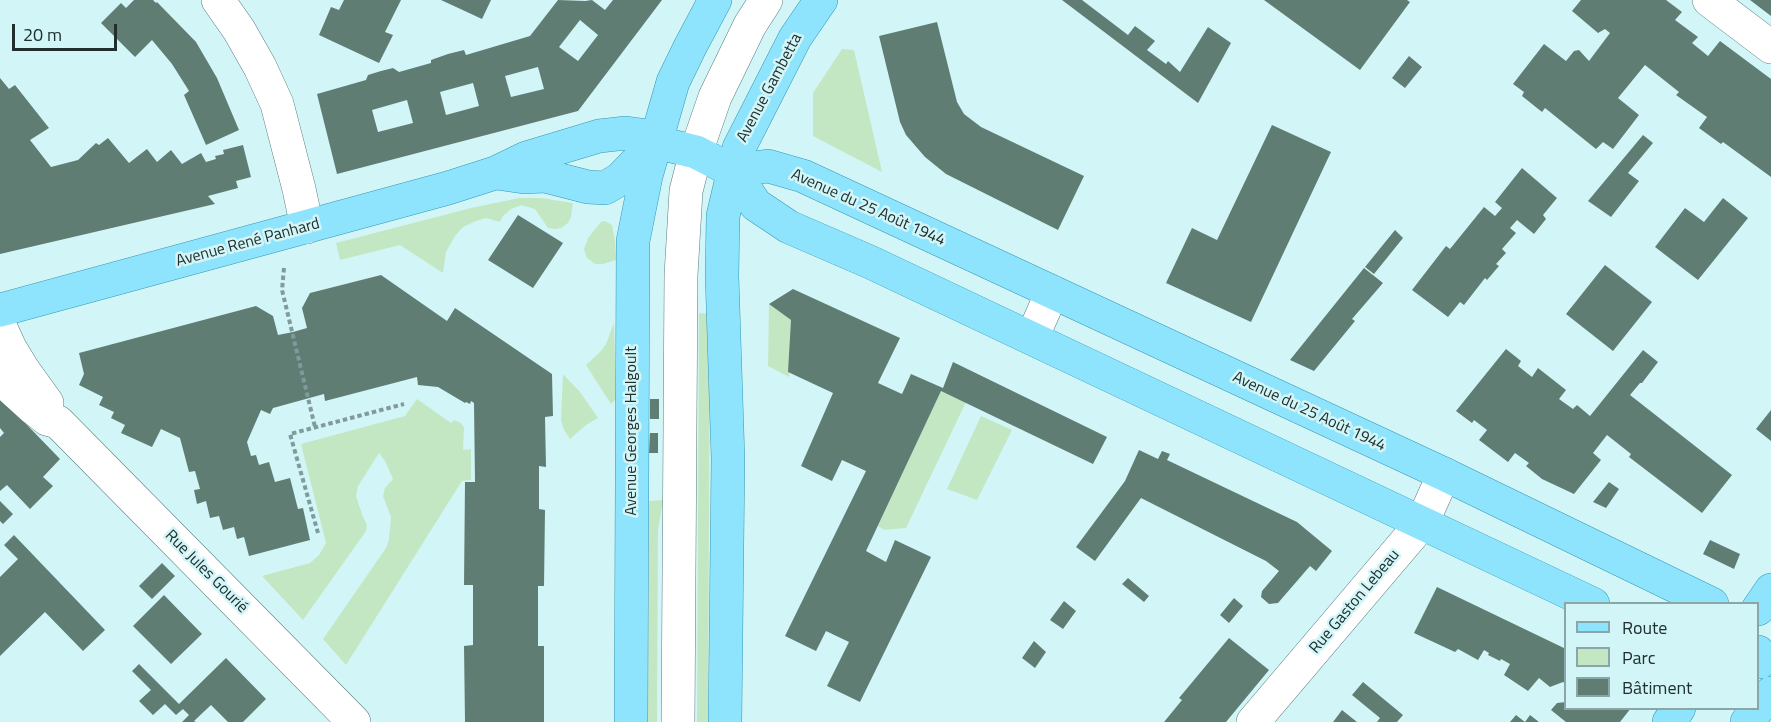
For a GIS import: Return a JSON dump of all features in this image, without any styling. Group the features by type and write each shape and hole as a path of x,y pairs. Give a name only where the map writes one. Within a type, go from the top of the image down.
{"main road":[{"path":"655,142 673,82 715,0"},
{"name":"Avenue Gambetta","path":"725,722 728,459 722,276 723,216 739,148 786,54 821,0"},
{"name":"Avenue René Panhard","path":"0,310 448,188 495,172 526,158 599,136 626,133 641,135 655,142 696,152 733,171"},
{"name":"Avenue René Panhard","path":"495,172 512,176 545,176 588,187 605,188 620,179 655,142"},
{"name":"Avenue Georges Halgoult","path":"631,722 633,241 655,142"},
{"name":"Avenue du 25 Août 1944","path":"733,171 768,166 803,176 1444,474 1710,602"},
{"path":"733,171 756,205 789,227 870,262 1591,602"},
{"path":"1759,608 1771,590"},
{"path":"1759,708 1771,693"},
{"path":"1747,722 1757,710"}],"street":[{"path":"218,0 239,30 260,67 277,104 299,189 293,230"},
{"path":"678,722 681,275 687,191 696,152 720,87 750,25 766,0"},
{"path":"1709,0 1771,47"},
{"path":"1032,338 1052,292"},
{"name":"Rue Jules Gourié","path":"0,326 10,348 56,415 58,422 354,722"},
{"name":"Rue Jules Gourié","path":"0,378 47,419 58,422"},
{"name":"Rue Gaston Lebeau","path":"1253,722 1422,523 1444,474"}],"path":[{"path":"293,230 285,255 282,290 315,427"},
{"path":"318,533 290,434 404,404"}],"green space":[{"path":"842,49 854,50 882,172 813,136 813,93"},
{"path":"519,198 541,198 573,203 571,217 568,223 561,228 548,228 535,209 521,205 511,209 500,222 486,218 476,221 463,227 455,236 446,252 443,273 400,245 340,260 336,243"},
{"path":"605,221 612,225 616,260 595,264 587,258 584,249 588,238 601,222"},
{"path":"769,304 791,320 789,377 768,366"},
{"path":"699,313 710,314 708,722 697,722"},
{"path":"614,323 616,399 611,404 586,365 606,344"},
{"path":"563,374 580,392 598,418 570,439 561,420"},
{"path":"941,391 966,402 906,528 884,530 878,526"},
{"path":"417,399 451,423 454,420 464,427 463,450 471,449 471,480 462,481 346,665 323,639 386,548 389,539 391,517 383,496 385,488 393,479 379,453 358,486 356,496 367,525 366,531 303,620 262,576 310,563 319,555 326,543 301,444 405,416"},
{"path":"981,416 1012,430 977,500 947,489"},
{"path":"663,500 658,530 657,722 648,722 649,501"}],"building":[{"path":"134,0 157,2 196,42 217,78 239,130 206,145 184,95 189,91 172,64 152,40 135,57 101,23 121,3 126,8"},
{"path":"344,0 401,0 385,32 393,35 379,63 319,35 331,7 339,10"},
{"path":"441,0 491,0 482,19"},
{"path":"558,0 592,0 605,10 613,0 662,0 578,111 337,174 317,94 366,80 368,75 381,71 393,68 399,72 431,63 431,60 448,54 464,50 466,55 530,36","holes":["580,20 598,35 578,61 559,47","538,67 544,89 511,97 505,76","473,83 479,106 446,115 440,92","407,100 413,123 378,132 372,110"]},
{"path":"1062,0 1082,0 1128,35 1135,26 1155,41 1147,50 1166,64 1168,61 1180,72 1208,27 1231,43 1198,103"},
{"path":"1264,0 1407,0 1410,2 1360,70"},
{"path":"1581,0 1666,0 1682,12 1675,20 1698,37 1692,43 1708,56 1720,41 1771,79 1771,177 1723,142 1721,144 1699,128 1707,117 1676,95 1679,92 1645,65 1618,98 1639,115 1613,149 1603,142 1596,149 1545,108 1542,112 1522,96 1524,92 1513,84 1544,44 1566,61 1574,51 1579,50 1589,61 1610,33 1605,29 1598,33 1572,11"},
{"path":"1750,0 1771,0 1771,16"},
{"path":"937,22 957,102 964,114 981,127 1084,176 1058,230 946,174 925,157 906,135 900,122 879,36"},
{"path":"1409,56 1422,67 1405,88 1392,78"},
{"path":"0,78 9,89 15,85 49,128 30,140 51,167 78,160 96,143 99,145 108,138 129,163 147,149 157,162 171,150 182,164 201,153 206,162 216,159 215,156 224,154 223,150 243,145 251,177 236,181 238,188 208,196 215,204 0,254"},
{"path":"1272,125 1331,152 1251,322 1166,283 1192,228 1217,240"},
{"path":"1643,135 1653,143 1628,173 1639,181 1611,217 1588,201"},
{"path":"1522,168 1557,198 1543,215 1546,219 1534,234 1517,220 1510,228 1516,233 1502,249 1506,253 1496,264 1499,266 1487,280 1485,278 1464,305 1460,302 1448,317 1412,290 1446,246 1450,249 1484,207 1495,216 1502,208 1495,202"},
{"path":"1723,198 1748,218 1698,280 1655,247 1685,208 1704,222"},
{"path":"518,215 563,243 533,288 488,260"},
{"path":"1395,230 1403,238 1374,274 1365,267"},
{"path":"1605,265 1652,302 1613,351 1566,314"},
{"path":"1364,268 1383,283 1352,319 1355,321 1314,371 1290,360"},
{"path":"381,275 447,321 455,308 552,374 553,416 545,417 546,467 539,466 539,509 545,510 544,586 538,586 538,646 544,646 544,722 465,722 464,646 473,645 473,585 464,585 465,482 475,482 474,403 471,401 470,404 465,403 438,387 418,385 417,377 325,401 324,394 273,408 270,414 261,410 247,442 251,456 256,455 259,465 269,462 275,482 290,478 298,509 303,508 310,540 249,556 244,537 237,539 234,527 223,530 219,516 210,518 206,501 197,504 194,490 200,489 195,471 189,472 180,438 161,429 152,447 121,433 125,425 111,418 114,412 99,405 103,397 79,385 84,374 79,353 256,306 273,316 278,335 293,332 307,328 302,308 310,293"},
{"path":"793,289 900,338 878,383 902,394 911,374 943,388 953,362 1107,437 1093,464 941,391 866,551 886,562 895,540 931,557 860,702 827,686 849,642 826,631 816,651 785,636 866,471 842,460 832,481 801,466 833,393 788,372 791,320 769,304"},
{"path":"1506,349 1521,361 1518,366 1532,377 1538,368 1566,390 1559,399 1573,409 1577,405 1590,416 1643,350 1658,362 1630,395 1732,475 1702,513 1629,457 1631,454 1607,435 1593,453 1601,460 1574,494 1542,479 1526,466 1529,463 1515,453 1508,462 1479,440 1487,430 1474,420 1472,423 1456,411"},
{"path":"0,397 60,459 43,477 53,486 30,509 7,485 0,491 0,437 4,433 0,428"},
{"path":"650,399 659,399 659,419 650,419"},
{"path":"1771,410 1771,441 1756,429"},
{"path":"650,433 658,433 658,453 649,453"},
{"path":"1139,450 1158,459 1162,451 1170,454 1167,460 1297,522 1332,551 1316,571 1310,566 1278,603 1269,604 1261,597 1262,591 1279,571 1266,561 1141,498 1095,561 1076,547 1125,481"},
{"path":"1609,482 1619,489 1606,508 1593,502"},
{"path":"0,501 13,514 3,524 0,521"},
{"path":"14,535 105,630 83,651 45,612 0,656 0,577 18,559 4,545"},
{"path":"1710,540 1740,554 1734,569 1703,554"},
{"path":"162,563 175,576 152,599 139,586"},
{"path":"1128,578 1149,596 1144,602 1122,584"},
{"path":"1437,587 1564,648 1564,683 1550,687 1539,678 1528,691 1504,675 1510,664 1488,655 1489,653 1484,650 1478,660 1458,649 1455,652 1414,633"},
{"path":"164,595 202,634 171,664 133,626"},
{"path":"1234,598 1243,606 1229,623 1220,615"},
{"path":"1064,601 1076,611 1063,629 1050,620"},
{"path":"1229,638 1269,670 1226,722 1164,722 1182,700 1179,698"},
{"path":"1034,641 1046,652 1035,668 1022,658"},
{"path":"226,658 266,699 243,722 228,722 211,705 194,721 196,722 182,722 189,715 183,709 176,715 165,704 153,715 139,701 151,690 132,671 139,664 179,704"},
{"path":"1363,682 1403,715 1397,722 1377,722 1380,718 1352,695"},
{"path":"1564,702 1564,710 1629,710 1620,722 1566,722 1551,710 1557,703"},
{"path":"1342,710 1357,722 1333,722"},
{"path":"1516,715 1525,722 1510,722"},
{"path":"1530,715 1539,722 1525,722"}]}
